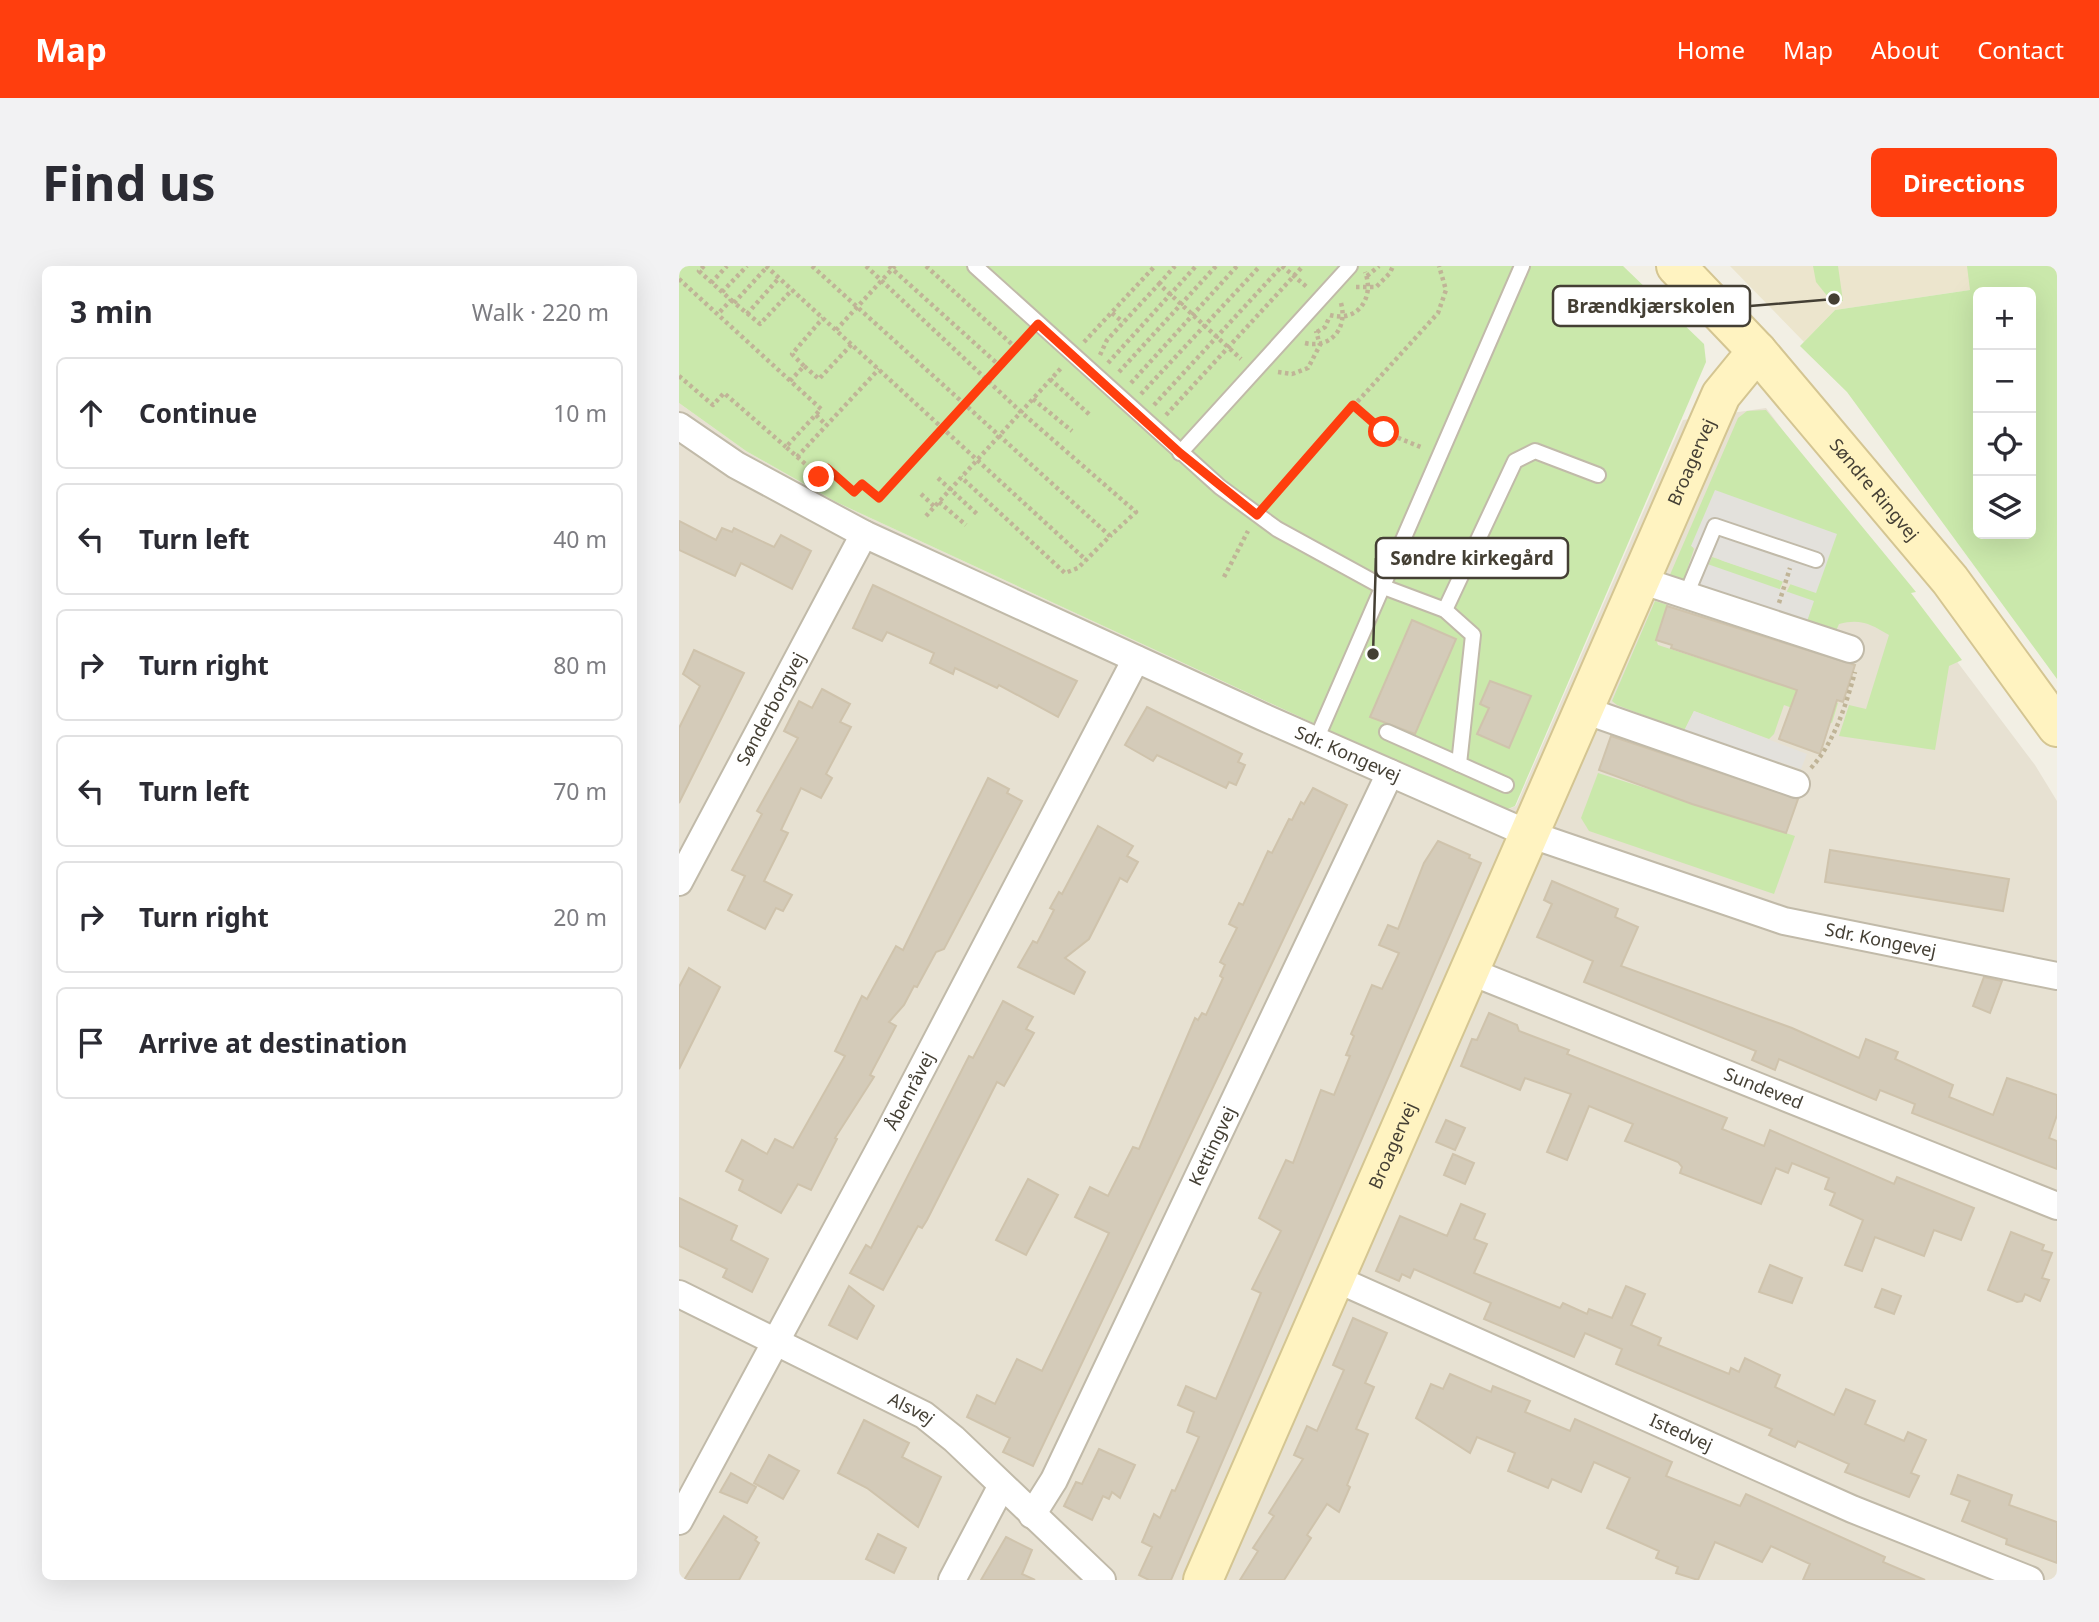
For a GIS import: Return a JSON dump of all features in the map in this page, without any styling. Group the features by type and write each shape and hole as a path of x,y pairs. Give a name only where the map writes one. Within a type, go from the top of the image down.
{"street":[{"name":"Søndre Ringvej","path":"1676,266 1757,351 1951,580 2057,727"},
{"name":"Broagervej","path":"1203,1580 1721,395 1757,351"},
{"name":"Sdr. Kongevej","path":"679,426 736,465 864,534 1529,834 1784,921 2057,975"},
{"name":"Sønderborgvej","path":"679,882 864,534"},
{"path":"1640,580 1850,649"},
{"name":"Åbenråvej","path":"679,1521 1136,659"},
{"path":"1584,710 1796,784"},
{"name":"Kettingvej","path":"1032,1515 1060,1468 1389,773"},
{"name":"Sundeved","path":"1469,971 2057,1206"},
{"name":"Istedvej","path":"1334,1278 1852,1509 2031,1580"},
{"name":"Alsvej","path":"679,1294 924,1415 954,1439 1001,1487 1103,1580"},
{"path":"952,1580 1001,1487"}],"lane":[{"path":"975,266 1180,453 1257,515 1381,586 1445,610 1473,635 1459,764"},
{"path":"1180,453 1350,266"},
{"path":"1316,740 1522,266"},
{"path":"1445,610 1515,461 1535,451 1598,475"},
{"path":"1686,595 1715,526 1817,560"},
{"path":"1387,732 1506,785"}],"path":[{"path":"704,266 699,271 760,324 792,290"},
{"path":"711,283 727,266"},
{"path":"722,292 747,266"},
{"path":"812,266 1110,537"},
{"path":"866,266 1021,412 1136,512 1071,573 1065,573 961,477"},
{"path":"926,266 1016,348"},
{"path":"926,516 1155,266"},
{"path":"1172,422 1100,356 1100,349 1175,266"},
{"path":"1108,363 1196,266"},
{"path":"1118,373 1216,266"},
{"path":"1130,383 1237,266"},
{"path":"1141,394 1260,266"},
{"path":"1154,405 1282,266 1321,298 1341,302 1343,317 1338,333 1319,345 1303,342 1289,333"},
{"path":"1165,416 1303,266"},
{"path":"1321,298 1326,314 1343,317 1363,306 1369,288 1367,276 1361,266"},
{"path":"1367,276 1379,266"},
{"path":"1340,277 1347,284 1369,288 1384,282 1393,266"},
{"path":"1224,577 1257,515 1353,405 1439,313 1446,290 1439,266"},
{"path":"718,314 767,267 1086,560"},
{"path":"836,330 892,267 1000,366"},
{"path":"747,314 779,278"},
{"path":"679,279 821,409 786,447"},
{"path":"1159,284 1242,360 1276,371 1300,372 1313,362 1319,345 1315,328 1304,317"},
{"path":"1112,313 1123,322"},
{"path":"823,318 792,354 804,366 819,379 852,344"},
{"path":"679,376 713,405 724,393 819,477 827,468 854,492 862,484 879,498 1038,324"},
{"path":"1233,369 1242,360"},
{"path":"790,381 804,366"},
{"path":"797,457 879,369"},
{"path":"1050,379 1090,415"},
{"path":"1033,398 1072,432"},
{"path":"1353,405 1384,432 1440,454"},
{"path":"816,415 826,425"},
{"path":"938,478 977,514"},
{"path":"921,494 935,507"},
{"path":"939,502 966,525"},
{"path":"1772,624 1795,553"},
{"path":"1796,784 1821,757 1847,702 1857,663 1850,649"}],"shaded area":[{"path":"1730,266 2057,266 2057,277 1973,287 1973,289 1835,310 1804,342"},
{"path":"679,403 746,451 836,502 1503,811 1516,806 1683,420 1766,408 2035,765 2057,801 2057,1580 679,1580"},
{"path":"1715,490 1837,534 1816,593 1723,561 1691,546"},
{"path":"1693,559 1814,601 1805,627 1683,582"},
{"path":"1694,711 1807,754 1801,769 1684,731"}],"green space":[{"path":"679,266 1623,266 1704,344 1706,362 1515,806 1503,811 836,502 746,451 679,403"},
{"path":"1813,266 1838,266 1843,301 1832,302 1816,282"},
{"path":"1967,266 2057,266 2057,679 1847,392 1800,346 1835,310 1970,290"},
{"path":"1766,410 1916,592 1911,593 1962,660 1949,666 1935,750 1839,736 1849,705 1866,709 1889,635 1859,622 1839,624 1836,631 1807,621 1813,601 1786,593 1791,583 1816,592 1691,545 1694,549 1683,582 1669,577 1738,418 1747,411"},
{"path":"1712,557 1783,581 1779,591 1708,566"},
{"path":"1655,601 1668,605 1656,639 1658,645 1838,703 1832,723 1784,705 1774,734 1769,739 1694,711 1684,731 1617,705 1612,701"},
{"path":"1598,773 1795,836 1774,894 1589,831 1581,818"}],"building":[{"path":"679,521 716,540 722,528 732,532 734,528 774,547 781,535 811,551 792,589 741,563 735,576 679,550"},
{"path":"873,585 1077,681 1058,717 999,685 997,688 955,668 953,674 930,663 934,653 887,632 882,641 853,628"},
{"path":"1667,606 1855,665 1843,702 1837,700 1820,754 1779,739 1797,690 1671,648 1672,645 1656,640"},
{"path":"1412,620 1456,639 1415,734 1370,717"},
{"path":"694,650 744,673 679,803 679,728 700,686 683,674"},
{"path":"1490,681 1531,696 1509,748 1477,734 1489,708 1480,704"},
{"path":"822,689 850,704 840,722 851,727 826,774 832,778 821,798 801,788 781,830 788,833 764,881 792,895 783,911 776,908 765,929 728,910 745,876 732,870 762,814 757,811 798,738 784,731 799,701 812,708"},
{"path":"1147,707 1242,754 1238,762 1245,765 1236,785 1229,782 1226,788 1157,755 1153,761 1125,745"},
{"path":"1611,736 1798,799 1786,833 1692,804 1599,770"},
{"path":"988,778 1009,789 1007,793 1022,801 944,949 936,952 917,987 914,986 904,1005 889,1022 896,1026 870,1075 874,1077 835,1138 837,1139 811,1190 798,1184 781,1213 739,1190 743,1180 726,1171 742,1140 767,1154 775,1139 793,1148 845,1056 835,1051 862,996 867,999 896,946 903,950"},
{"path":"1313,788 1347,805 1033,1466 1003,1452 1010,1438 967,1417 977,1395 995,1404 1017,1359 1042,1371 1109,1233 1075,1217 1090,1187 1108,1196 1133,1147 1139,1149 1195,1018 1198,1020 1202,1013 1206,1015 1223,978 1220,976 1225,965 1220,962 1237,928 1229,924 1239,903 1243,905 1268,851 1272,853 1289,819 1292,820 1301,802 1304,804"},
{"path":"1098,826 1133,846 1127,856 1138,862 1127,882 1120,878 1089,939 1065,958 1085,972 1074,994 1018,967 1033,941 1037,943 1054,910 1050,908 1059,892 1062,894"},
{"path":"1438,841 1470,855 1469,858 1481,863 1171,1580 1149,1580 1139,1575 1152,1547 1142,1542 1154,1514 1160,1518 1172,1490 1175,1491 1199,1437 1187,1432 1194,1412 1178,1405 1186,1386 1216,1399 1261,1293 1252,1289 1281,1231 1259,1218 1286,1160 1293,1163 1321,1090 1334,1095 1350,1056 1346,1055 1354,1036 1351,1034 1372,985 1382,989 1399,953 1379,945 1388,925 1398,929 1424,863"},
{"path":"1830,850 2009,879 2003,911 1825,882"},
{"path":"1552,881 1618,909 1615,917 1638,927 1621,966 1792,1028 1859,1058 1866,1039 1898,1052 1895,1059 1953,1085 1949,1097 1993,1115 2007,1078 2057,1095 2057,1115 2049,1138 2057,1141 2057,1169 1912,1113 1915,1104 1880,1090 1876,1100 1779,1059 1775,1070 1752,1060 1756,1051 1584,982 1593,961 1537,937 1552,904 1544,900"},
{"path":"689,968 720,987 679,1069 679,987"},
{"path":"1984,977 2002,981 1990,1013 1973,1006"},
{"path":"1003,1001 1033,1017 1026,1029 1034,1033 1004,1086 997,1082 927,1220 922,1228 918,1226 883,1290 850,1273 866,1245 871,1248 969,1056 973,1058"},
{"path":"1489,1013 1517,1025 1519,1031 1569,1050 1567,1054 1727,1118 1722,1129 1764,1146 1770,1130 1894,1184 1897,1177 1974,1208 1961,1240 1934,1230 1924,1256 1875,1237 1862,1271 1845,1265 1863,1220 1830,1205 1835,1193 1825,1189 1829,1178 1792,1163 1788,1173 1776,1168 1761,1204 1680,1173 1682,1167 1678,1162 1625,1141 1633,1124 1589,1106 1567,1160 1547,1152 1571,1094 1525,1078 1520,1090 1461,1066 1472,1039 1477,1040"},
{"path":"1446,1120 1465,1128 1455,1150 1436,1142"},
{"path":"1453,1154 1474,1163 1465,1184 1444,1175"},
{"path":"1028,1179 1058,1195 1026,1255 996,1240"},
{"path":"679,1198 737,1226 731,1240 768,1259 752,1292 723,1277 727,1269 679,1246"},
{"path":"1461,1204 1485,1214 1474,1239 1487,1244 1474,1273 1560,1308 1563,1303 1587,1314 1589,1309 1612,1318 1626,1286 1645,1294 1631,1325 1661,1338 1658,1345 1729,1374 1731,1368 1739,1372 1745,1358 1780,1375 1775,1387 1834,1415 1846,1389 1875,1401 1865,1424 1904,1441 1908,1432 1926,1440 1911,1473 1919,1476 1909,1497 1845,1472 1849,1464 1798,1441 1795,1447 1769,1435 1772,1429 1616,1364 1622,1349 1585,1333 1574,1357 1484,1319 1491,1303 1414,1269 1410,1278 1402,1274 1399,1281 1376,1271 1400,1216 1447,1236"},
{"path":"2011,1232 2044,1245 2042,1250 2052,1253 2042,1278 2049,1280 2040,1301 2025,1294 2022,1301 2017,1302 1988,1290"},
{"path":"1770,1265 1802,1278 1792,1303 1759,1292"},
{"path":"849,1286 874,1306 857,1339 829,1325"},
{"path":"1882,1289 1901,1296 1894,1314 1875,1307"},
{"path":"1353,1318 1387,1333 1365,1383 1374,1387 1356,1429 1368,1434 1347,1485 1350,1487 1339,1512 1327,1504 1307,1535 1311,1538 1284,1580 1240,1580 1258,1551 1253,1548 1274,1516 1269,1513 1303,1459 1294,1455 1307,1426 1317,1431 1344,1370 1333,1365"},
{"path":"1450,1374 1491,1392 1493,1386 1530,1401 1525,1412 1570,1431 1575,1419 1672,1462 1666,1476 1740,1506 1746,1494 1885,1557 1883,1562 1925,1580 1803,1580 1810,1564 1771,1546 1762,1562 1715,1542 1698,1580 1676,1573 1678,1567 1656,1558 1659,1551 1607,1528 1630,1478 1594,1462 1581,1492 1552,1479 1548,1488 1508,1471 1515,1453 1477,1437 1470,1453 1416,1418 1431,1384 1443,1389"},
{"path":"864,1420 909,1443 902,1457 941,1477 918,1527 867,1488 838,1473"},
{"path":"1099,1449 1135,1465 1120,1498 1112,1492 1109,1499 1103,1496 1092,1520 1064,1506 1076,1482 1082,1484"},
{"path":"769,1455 799,1471 783,1499 754,1483"},
{"path":"731,1473 756,1487 747,1503 720,1492"},
{"path":"1958,1475 2012,1495 2009,1505 2057,1522 2057,1563 2006,1544 2007,1539 1962,1521 1970,1501 1951,1494"},
{"path":"724,1516 757,1537 755,1540 759,1543 739,1580 684,1580"},
{"path":"878,1534 906,1548 894,1573 866,1559"},
{"path":"1006,1537 1032,1550 1022,1574 1035,1580 981,1580"}],"place":[{"name":"Brændkjærskolen","path":"1834,299"},
{"name":"Søndre kirkegård","path":"1373,654"}],"route":[{"path":"819,477 827,468 854,492 862,484 879,498 1038,324 1180,453 1257,515 1277,488 1353,405 1384,432"}]}
